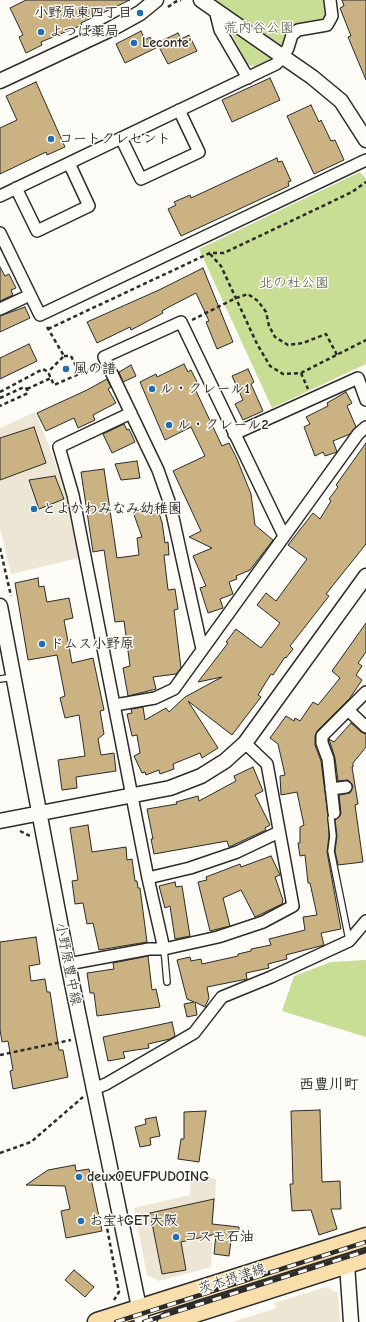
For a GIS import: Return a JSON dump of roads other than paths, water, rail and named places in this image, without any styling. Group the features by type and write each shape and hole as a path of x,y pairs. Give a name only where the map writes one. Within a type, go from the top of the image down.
{"main road":[{"name":"茨木摂津線","path":"97,1322 141,1315 366,1237"},
{"name":"茨木摂津線","path":"167,1322 366,1258"}],"street":[{"path":"0,81 140,13 156,0"},
{"path":"201,0 312,77 341,101 366,140"},
{"path":"0,196 276,64 279,54 292,35 298,30 327,25 332,16 330,0"},
{"path":"215,10 220,30 248,78"},
{"path":"120,138 141,179 199,152 179,110"},
{"path":"0,233 40,315 366,160"},
{"path":"16,188 37,231 44,228 89,206 69,163"},
{"path":"0,309 30,295"},
{"path":"202,649 170,504 158,470 104,357 181,322 284,536"},
{"path":"234,434 358,378 366,400"},
{"path":"131,413 59,446 73,494 148,878 164,949"},
{"path":"115,705 155,698 174,689 358,434 366,427"},
{"path":"0,821 170,788 201,776 225,761 245,743 366,576"},
{"name":"小野原豊中線","path":"0,606 2,628 14,677 68,964 141,1315"},
{"path":"334,813 322,736 349,711 366,692"},
{"path":"349,711 366,727"},
{"path":"68,964 149,949 164,949 218,937 263,922 293,906 267,764 245,743"},
{"path":"331,789 346,787"},
{"path":"148,878 190,868 237,852 280,832"},
{"path":"93,1089 106,1084 194,1033 222,996 271,977 349,941 366,921"},
{"path":"347,1264 351,1322"}],"lane":[{"path":"0,679 14,677"},
{"path":"334,813 331,818 331,851 349,941"},
{"path":"164,949 167,982"}],"railway":[{"path":"116,1322 366,1242"},
{"path":"144,1322 366,1251"}],"place":[{"name":"小野原東四丁目","path":"140,13"},
{"name":"よつば薬局","path":"41,32"},
{"name":"Leconte'","path":"134,43"},
{"name":"コートクレセント","path":"51,139"},
{"name":"風の譜","path":"66,369"},
{"name":"ル・クレール1","path":"152,389"},
{"name":"ル・クレール2","path":"169,425"},
{"name":"とよかわみなみ幼稚園","path":"34,509"},
{"name":"ドムス小野原","path":"42,644"},
{"name":"deuxOEUFPUDOING","path":"79,1177"},
{"name":"お宝ｷGET大阪","path":"81,1221"},
{"name":"コスモ石油","path":"176,1237"}],"district":[{"name":"西豊川町","path":"329,1085"}],"park label":[{"name":"荒内谷公園","path":"259,28"},
{"name":"北の杜公園","path":"294,283"}]}
